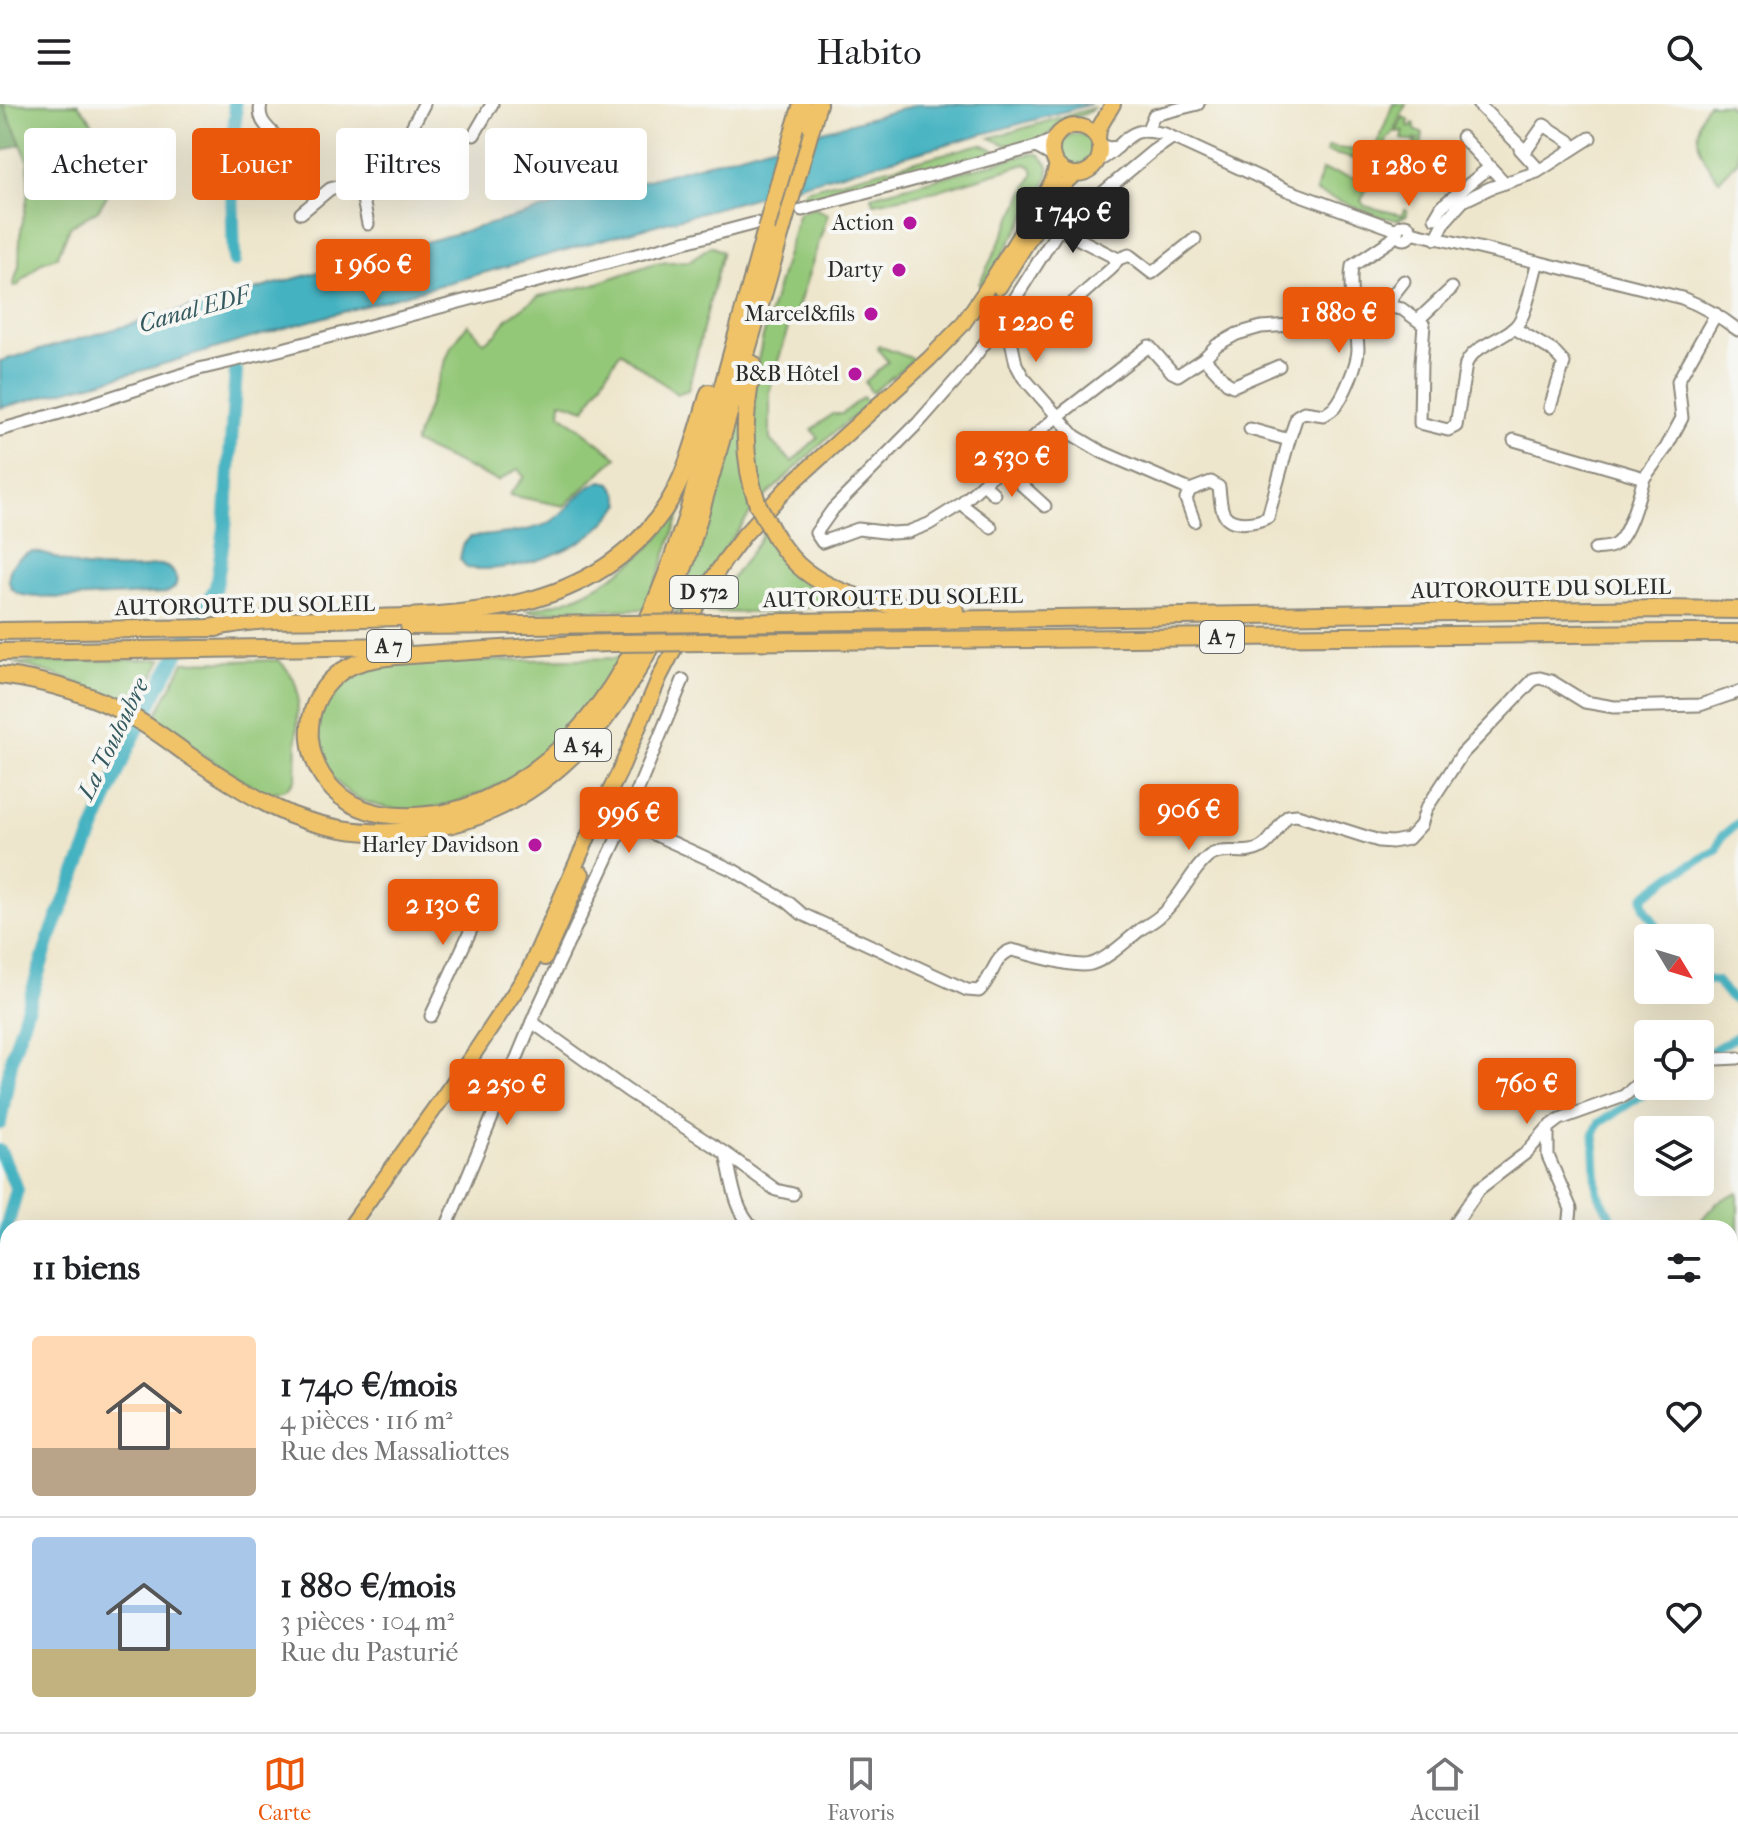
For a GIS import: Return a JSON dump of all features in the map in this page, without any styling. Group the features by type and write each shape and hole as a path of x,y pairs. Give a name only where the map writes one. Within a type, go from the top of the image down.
{"highway":[{"name":"A 54","path":"577,644 367,659 339,672 320,693 310,726 313,760 329,785 348,802 369,811 390,816 420,817 449,812 499,793 544,764 583,726 604,700 629,660 655,605 687,516 753,276 761,226 802,104"},
{"path":"795,203 819,112"},
{"name":"A 54","path":"0,675 68,688 133,717 232,785 279,810 327,827 376,833 431,829 475,818 536,786 571,758 621,698 643,662 669,607 687,559 795,203"},
{"path":"209,628 259,621 433,615 491,608 540,599 601,571 647,531 677,487 753,276"},
{"path":"764,306 744,427 746,454 758,505 789,557 804,571 828,586 884,604 942,610 1128,616"},
{"name":"AUTOROUTE DU SOLEIL","path":"0,631 1738,610"},
{"name":"AUTOROUTE DU SOLEIL","path":"0,652 1738,633"}],"main road":[{"path":"1102,104 1092,122 1088,129 1099,148 1089,171 1074,175 1061,170 1054,160 1052,146 1055,139 1066,128 1092,122 1113,104"},
{"name":"D 572","path":"355,1220 521,984 536,957 660,676 704,592 725,560 787,488 962,325 1044,196 1053,179 1054,160"},
{"name":"D 572","path":"836,444 912,387 969,330 1055,198 1074,175"},
{"name":"D 572","path":"473,1055 528,990 571,920 619,773"}],"street":[{"path":"261,104 261,121 268,128"},
{"path":"411,128 424,104"},
{"path":"474,135 492,104"},
{"path":"1147,131 1154,115 1198,104"},
{"path":"1478,104 1539,170"},
{"path":"1520,149 1527,149 1544,125 1569,141 1574,148"},
{"path":"1099,148 1109,156 1138,132 1165,134 1287,190 1397,232 1400,238 1405,239 1411,232 1682,298 1716,314 1738,330"},
{"path":"1462,137 1505,183"},
{"path":"1172,138 1059,229 999,324 964,371 919,422 833,509 816,533 822,542 858,529 908,532 929,524 961,504 1048,424 1149,346 1178,375 1237,334 1261,327 1321,323 1352,309 1402,309 1424,325 1420,423 1448,430 1456,426 1470,356 1514,328 1521,320 1538,262"},
{"path":"1436,239 1445,221 1463,201 1539,170 1590,138"},
{"path":"795,203 1036,147 1055,139"},
{"path":"1036,147 1054,160"},
{"path":"1435,218 1442,206 1490,167"},
{"path":"301,213 336,187"},
{"path":"363,200 368,224"},
{"path":"0,430 74,410 199,369 761,226"},
{"path":"1059,229 1115,264"},
{"path":"999,324 1011,341 1016,364 1023,377 1075,436 1102,452 1190,490 1211,482 1219,487 1224,513 1233,521 1259,522 1268,517 1297,416 1304,412 1324,415 1336,406 1346,388 1358,351 1352,309 1352,266 1391,240 1397,232"},
{"path":"1047,326 1129,255 1152,273 1195,239"},
{"path":"1390,307 1393,295 1404,281"},
{"path":"1418,320 1452,288"},
{"path":"1595,549 1614,546 1622,537 1644,478 1666,448 1682,418 1678,381 1716,314"},
{"path":"1514,328 1553,351 1564,363 1550,407"},
{"path":"1204,358 1233,386 1279,366"},
{"path":"1250,429 1289,440"},
{"path":"1514,440 1644,478"},
{"path":"1002,467 1045,506"},
{"path":"984,484 994,494"},
{"path":"1190,490 1186,499 1194,521"},
{"path":"961,504 991,527"},
{"path":"625,821 733,870 788,902 802,914 967,990 979,991 987,984 1000,956 1012,950 1078,965 1091,964 1159,918 1211,854 1259,849 1265,846 1280,822 1288,816 1297,815 1379,841 1408,839 1421,825 1426,809 1462,754 1534,679 1551,681 1585,702 1614,707 1700,705 1738,692"},
{"path":"449,1220 571,920 625,821 683,680"},
{"path":"431,1016 488,893"},
{"path":"532,1022 776,1190 793,1194"},
{"path":"1714,1058 1738,1058"},
{"path":"1458,1220 1479,1189 1526,1153 1548,1128 1560,1119 1624,1096 1634,1087"},
{"path":"1548,1128 1548,1156 1571,1209 1570,1220"},
{"path":"726,1154 738,1205 746,1220"}],"green space":[{"path":"0,104 3,104 21,144 0,152"},
{"path":"3,104 78,104 96,128 24,128 24,151"},
{"path":"1393,104 1406,104 1393,133 1387,139 1380,165 1326,152 1328,147 1374,152"},
{"path":"1708,104 1727,104 1738,115 1738,160 1719,180 1706,162 1699,144 1699,124"},
{"path":"1093,108 1083,115 1061,122 1046,136 1031,142 1011,147 990,138"},
{"path":"1403,117 1409,120 1408,126 1415,124 1415,130 1423,134 1417,175 1411,179 1412,173 1400,170 1402,166 1413,168 1414,146 1418,139 1414,142 1402,139 1404,131 1396,132"},
{"path":"1077,134 1089,139 1094,151 1089,163 1077,168 1065,163 1060,151 1065,139"},
{"path":"981,144 996,153 801,206 805,190"},
{"path":"1029,154 1039,154 1047,164 1046,183 983,287 979,284 1034,173 1032,167 1026,164 936,191 874,203 871,196"},
{"path":"1322,170 1360,179 1358,185 1362,189 1365,182 1369,183 1361,201 1365,206 1402,215 1404,209 1407,215 1397,220 1379,216 1316,192"},
{"path":"27,200 104,200 98,210 70,227 57,257 42,262 17,286 13,286 19,266 20,236"},
{"path":"814,208 828,214 796,313 792,314 770,389 770,440 792,462 818,437 812,430 832,414 842,414 863,397 868,405 826,439 760,502 750,464 755,374 799,212"},
{"path":"711,246 722,252 688,390 677,394 620,352 585,409 561,401 560,413 617,457 564,506 509,495 524,477 518,469 498,481 414,443 451,347 468,324 484,342 497,333 507,319 539,296 592,285 655,263 689,261"},
{"path":"879,346 914,359 872,393 865,382 888,362 877,348"},
{"path":"741,398 752,511 684,613 675,613 706,523"},
{"path":"688,490 647,609 527,610 576,596 627,566 658,538"},
{"path":"763,532 776,551 883,610 853,605 816,606 777,613 707,612"},
{"path":"623,658 586,712 541,758 495,787 444,806 391,808 366,802 335,781 319,749 319,714 326,698 348,676 382,663"},
{"path":"162,659 135,711 76,682 14,663"},
{"path":"278,660 292,676 298,695 296,778 286,789 263,793 152,723 184,662"},
{"path":"1738,1192 1738,1220 1701,1220 1717,1202"}],"water":[{"name":"Canal EDF","path":"919,104 1091,104 0,408 0,361 576,200 647,200 647,180"},
{"path":"602,481 611,483 621,504 599,528 570,547 537,560 501,568 467,568 460,559 463,545 470,537 544,525 587,489"},
{"path":"32,552 85,567 128,569 160,565 174,573 176,582 165,593 65,598 28,596 14,590 9,577 16,561"}],"waterway":[{"name":"La Touloubre","path":"234,104 236,114 231,148 234,261"},
{"name":"La Touloubre","path":"0,1123 12,1057 49,939 125,754 159,686 216,587 225,528 236,371"},
{"path":"1655,924 1643,897 1671,876 1717,850 1722,836 1738,823"},
{"path":"1714,981 1738,1002"},
{"path":"1714,1050 1738,1036"},
{"path":"1612,1220 1597,1191 1594,1134 1599,1123 1634,1100"},
{"name":"La Touloubre","path":"0,1151 17,1189 9,1220"}],"place":[{"name":"Action","path":"910,223"},
{"name":"Darty","path":"899,270"},
{"name":"Marcel&fils","path":"871,314"},
{"name":"B&B Hôtel","path":"855,374"},
{"name":"Harley Davidson","path":"535,845"}]}
